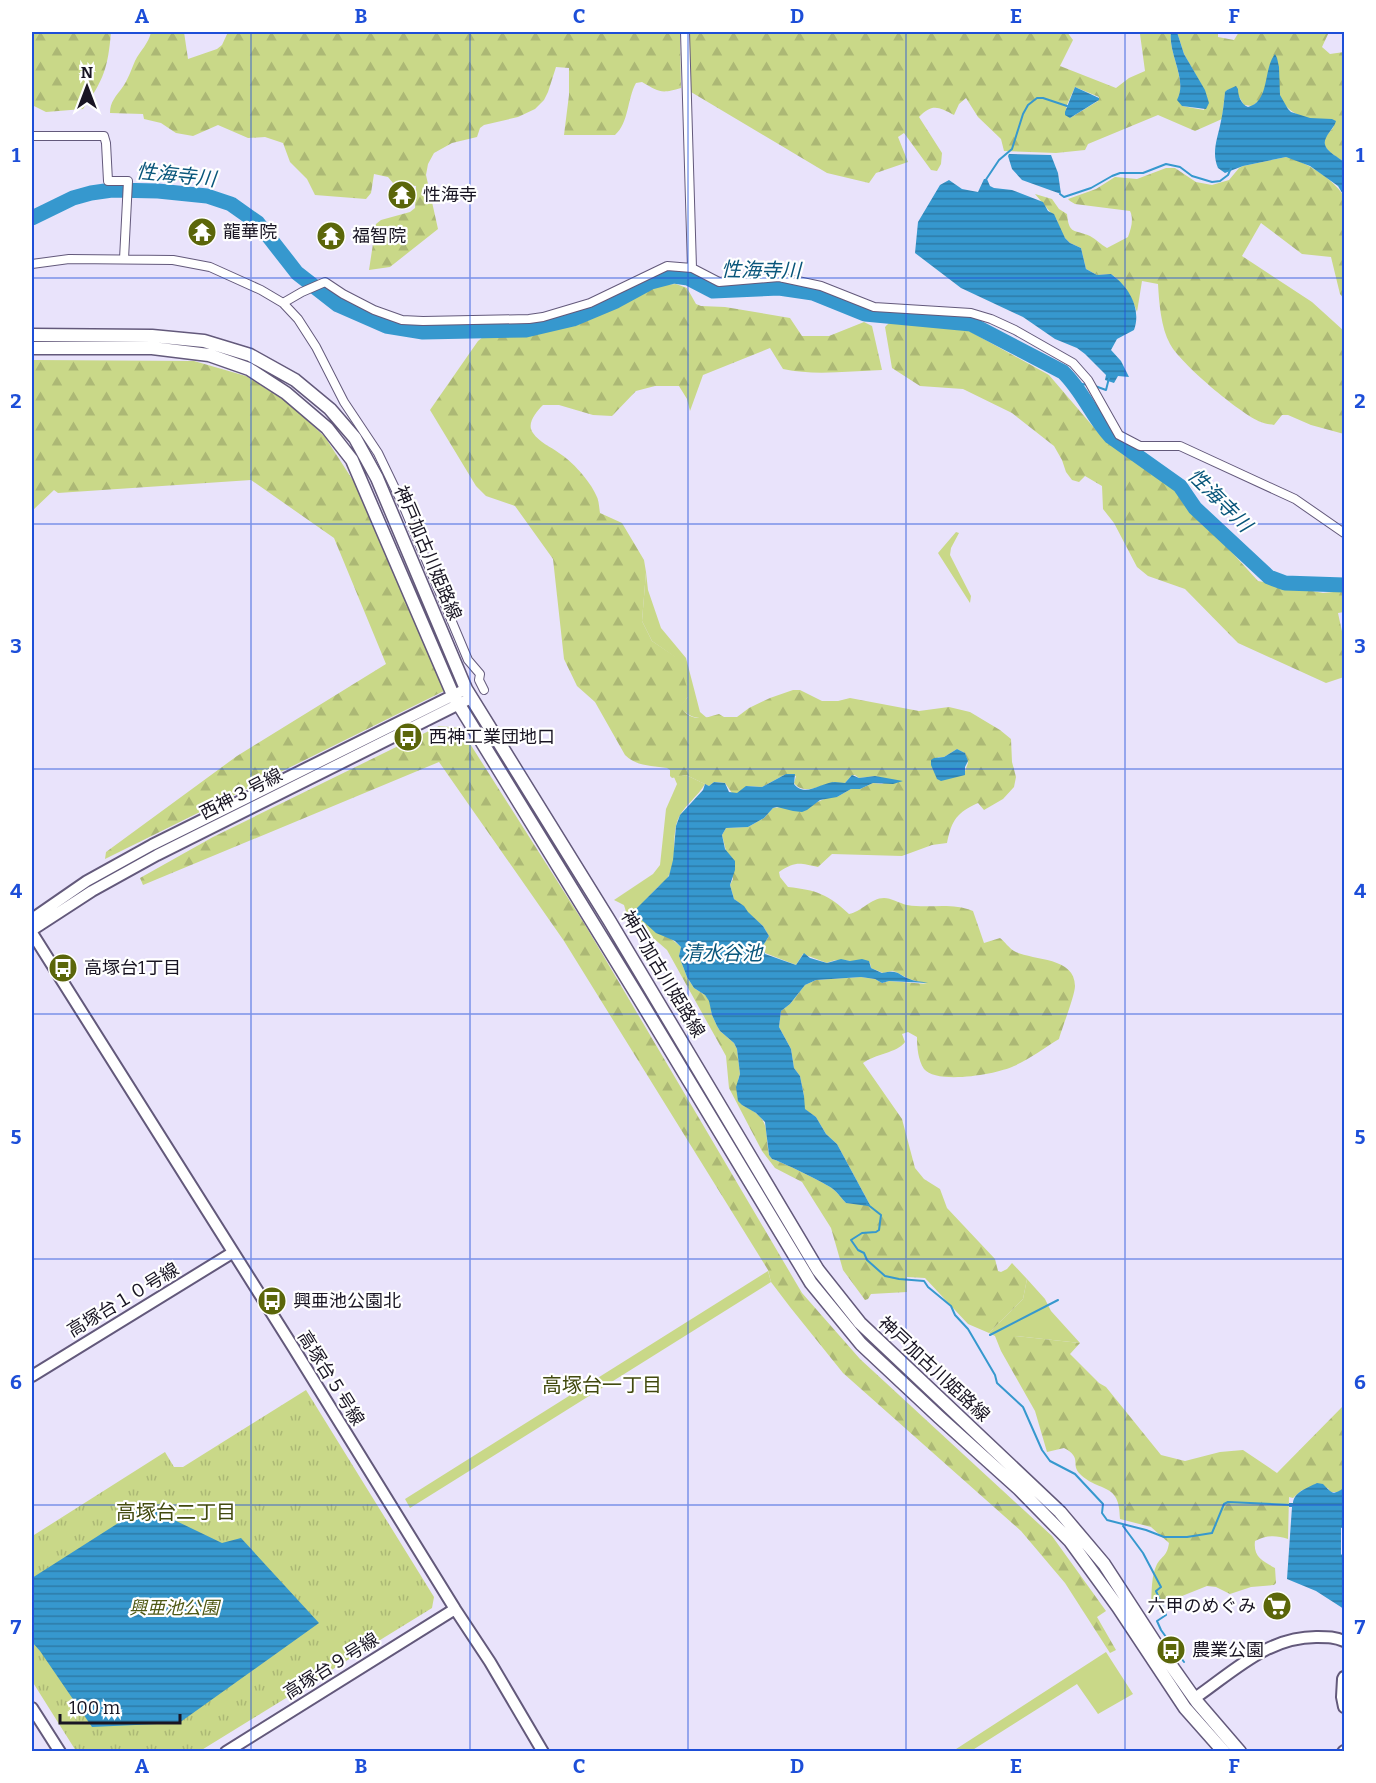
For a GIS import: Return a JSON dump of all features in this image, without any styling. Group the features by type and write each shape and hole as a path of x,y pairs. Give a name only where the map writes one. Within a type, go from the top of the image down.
{"main road":[{"name":"神戸加古川姫路線","path":"32,335 152,336 204,341 250,355 295,380 330,409 355,438 377,478 468,693 609,920 818,1270 860,1323 1060,1512 1104,1564 1156,1644 1195,1698 1240,1752"},
{"name":"神戸加古川姫路線","path":"32,348 152,348 209,355 249,369 286,393 327,428 352,460 456,700 811,1283 861,1344 1019,1489 1070,1541 1118,1607 1185,1708 1224,1752"}],"street":[{"path":"685,32 692,268"},
{"path":"32,136 104,136 108,181 128,181 124,259"},
{"path":"32,264 69,259 173,260 210,267 284,303 298,319 316,347 344,402 378,453 403,505 468,660 480,674 479,680 468,693 456,700"},
{"path":"284,303 325,282 374,310 402,320 500,320 543,317 590,303 667,266 692,268 719,282 778,277 810,283 874,307 971,313 1015,330 1073,363 1088,380 1119,435 1140,446 1180,446 1295,499 1344,533"},
{"path":"479,680 484,690"},
{"name":"西神３号線","path":"32,919 87,881 152,845 456,700"},
{"name":"西神３号線","path":"32,932 92,891 157,855 456,700"},
{"name":"高塚台５号線","path":"32,932 293,1347 454,1609 490,1662 543,1752"},
{"name":"高塚台１０号線","path":"32,1376 232,1253"},
{"name":"高塚台９号線","path":"225,1752 454,1609"},
{"path":"1195,1698 1250,1657 1282,1642 1314,1636 1335,1637 1344,1641"},
{"path":"1344,1677 1342,1697 1344,1707"},
{"path":"32,1708 60,1752"}],"green space":[{"path":"32,32 111,32 104,73 83,109 46,112 32,105"},
{"path":"151,32 184,32 188,59 217,49 222,45 228,32 680,32 681,88 660,91 642,82 636,83 623,124 615,135 564,135 569,95 569,68 556,67 544,100 535,109 518,117 484,125 480,128 477,137 452,143 434,153 428,164 426,175 438,229 390,267 369,270 376,224 381,220 410,212 415,208 416,186 393,183 388,177 374,174 371,193 366,199 315,195 307,179 290,162 283,143 265,137 248,138 218,125 193,136 176,133 161,123 144,119 143,114 110,113 112,102 126,82"},
{"path":"689,32 1067,32 1073,40 1060,66 1116,88 1129,78 1145,71 1140,34 1136,32 1171,32 1182,106 1204,110 1205,91 1184,54 1177,32 1218,32 1218,37 1234,40 1239,32 1329,32 1322,47 1330,54 1344,52 1344,162 1325,147 1326,137 1334,126 1326,119 1311,119 1297,114 1285,105 1279,92 1279,67 1260,100 1252,106 1244,105 1236,87 1227,90 1222,119 1195,131 1158,115 1088,144 1085,150 1056,153 1004,151 1001,139 978,117 966,98 959,104 954,115 932,108 919,117 942,153 941,164 937,171 931,170 904,133 898,137 908,162 876,173 869,183 827,173 691,92","holes":["1075,87 1099,97 1098,101 1070,118 1066,107"]},
{"path":"1286,157 1318,172 1333,183 1344,196 1344,299 1340,294 1331,257 1302,254 1261,223 1242,256 1312,302 1344,331 1344,434 1311,425 1288,415 1282,415 1274,425 1264,423 1251,417 1226,399 1185,363 1170,344 1163,323 1158,284 1142,281 1137,312 1127,291 1116,278 1111,274 1097,275 1086,269 1081,248 1065,238 1057,220 1035,194 1052,199 1059,209 1067,214 1071,228 1090,236 1107,248 1128,237 1132,221 1130,211 1075,204 1068,199 1096,189 1115,177 1137,179 1166,168 1175,168 1196,182 1212,185 1229,180 1243,166"},
{"path":"676,284 687,288 696,304 701,306 725,307 790,318 802,336 829,336 864,322 872,326 882,370 820,373 783,369 770,348 703,375 690,411 687,399 679,386 655,386 636,391 612,416 593,415 559,405 543,405 535,415 531,422 533,433 580,472 597,497 600,513 622,523 644,560 646,572 642,621 652,641 676,657 680,665 688,697 680,707 684,712 698,718 719,714 724,717 737,717 749,708 770,698 793,690 800,690 822,701 850,698 919,711 949,707 970,712 1011,739 1012,762 1016,777 1014,787 1003,799 984,810 978,803 960,814 953,822 947,843 932,845 902,856 832,854 818,867 798,864 779,872 788,887 821,894 849,914 875,900 884,898 907,905 965,908 973,911 984,943 1000,938 1014,951 1060,964 1073,976 1075,986 1071,1004 1059,1039 1014,1066 982,1075 954,1077 931,1074 920,1062 917,1037 908,1032 902,1034 905,1042 901,1046 863,1063 902,1119 915,1168 924,1179 940,1189 947,1208 995,1259 998,1271 1007,1269 1012,1263 1027,1279 1023,1299 989,1333 968,1324 925,1278 907,1277 907,1292 871,1294 865,1300 843,1270 831,1228 802,1182 775,1168 762,1151 729,1088 726,1056 667,950 627,915 633,912 681,947 679,956 687,977 694,988 710,1001 712,1015 717,1026 737,1049 742,1105 758,1115 765,1125 769,1155 772,1159 829,1186 846,1203 870,1205 837,1144 826,1134 816,1117 804,1109 800,1076 794,1068 791,1049 779,1027 781,1011 790,1004 805,985 816,980 861,977 875,979 882,983 889,981 927,984 892,971 883,973 871,968 870,963 865,961 837,960 827,963 803,954 796,965 765,953 764,944 769,936 763,926 734,899 730,885 733,879 722,835 726,828 748,827 764,818 773,808 815,803 829,797 837,797 851,789 860,789 873,783 882,784 890,780 875,776 859,778 855,775 845,783 831,783 806,789 794,783 796,776 784,775 762,787 748,786 738,793 732,793 725,783 714,782 709,786 686,775 672,778 667,768 644,765 629,759 595,702 577,686 564,659 553,559 515,506 486,496 476,486 430,410 483,337 538,334 593,318 646,291 663,285","holes":["957,749 965,753 968,763 965,771 937,757 944,757"]},
{"path":"889,323 962,327 1049,375 1102,437 1176,491 1258,581 1323,593 1344,591 1344,612 1338,613 1344,636 1344,677 1326,683 1238,643 1185,589 1148,576 1137,567 1114,523 1103,509 1102,486 1085,476 1079,482 1072,480 1054,446 1012,413 963,389 920,386 892,368 885,327"},
{"path":"32,360 194,361 246,376 290,404 325,437 354,482 444,691 105,859 106,852 237,756 386,664 334,538 251,480 58,493 54,490 32,511"},
{"path":"956,532 959,533 950,555 971,596 970,603 938,553"},
{"path":"646,572 648,590 661,628 686,658 700,712 707,718 692,716 679,707 688,697 675,657 652,641 642,621"},
{"path":"439,726 460,728 587,928 802,1293 860,1359 1052,1536 1106,1611 1097,1617 1116,1650 1110,1653 1065,1583 1021,1531 843,1373 790,1307 771,1282 768,1270 564,941 439,762 143,885 140,878 213,837"},
{"path":"686,775 705,784 685,808 676,824 671,870 665,881 639,907 627,915 624,905 614,900 653,874 660,865 666,809 677,784 674,777"},
{"path":"768,1271 771,1282 410,1508 405,1499"},
{"path":"1027,1279 1045,1299 1051,1311 1080,1343 995,1336 989,1333 1023,1299"},
{"path":"995,1336 1080,1343 1070,1354 1106,1387 1161,1455 1185,1461 1220,1452 1243,1450 1277,1473 1344,1405 1344,1488 1339,1492 1330,1492 1328,1488 1302,1490 1293,1498 1289,1497 1288,1539 1271,1536 1255,1541 1257,1555 1275,1568 1276,1583 1274,1585 1251,1587 1230,1594 1216,1587 1207,1586 1177,1598 1151,1604 1155,1569 1166,1553 1169,1543 1151,1527 1120,1519 1119,1507 1112,1493 1080,1474 1075,1458 1070,1452 1064,1448 1047,1452 1035,1411"},
{"name":"興亜池公園","path":"306,1390 434,1597 432,1608 200,1751 76,1751 32,1681 32,1532 34,1535 165,1452 174,1467 183,1467"},
{"path":"1106,1652 1133,1694 1098,1714 1077,1684 971,1751 953,1751"}],"water":[{"path":"1171,32 1177,32 1184,54 1205,90 1209,103 1206,109 1182,106 1177,100 1180,84 1172,49"},
{"path":"1275,54 1279,67 1280,95 1288,109 1310,118 1336,121 1327,136 1325,146 1344,162 1344,196 1338,186 1310,166 1286,157 1243,166 1225,173 1218,168 1215,150 1225,92 1236,86 1243,104 1248,107 1255,104 1263,92 1271,60"},
{"path":"1075,87 1099,100 1070,118 1065,115 1065,112"},
{"path":"1009,154 1051,155 1058,173 1061,194 1022,180 1012,169"},
{"path":"984,179 987,179 990,186 994,188 1012,190 1043,202 1048,211 1054,214 1065,238 1081,248 1086,269 1097,275 1111,274 1128,291 1135,306 1134,330 1117,339 1111,350 1121,361 1129,377 1118,376 1114,383 1105,380 1106,375 1077,348 1055,339 1023,317 961,288 915,253 918,222 940,185 949,180 962,189 978,192"},
{"path":"957,749 965,753 968,761 965,775 941,781 937,779 931,760 944,757"},
{"name":"清水谷池","path":"786,774 795,774 794,784 803,790 835,782 845,783 852,775 859,778 875,776 903,781 893,784 873,783 860,789 851,789 837,797 820,800 802,812 773,808 764,818 748,827 726,828 722,835 725,849 735,861 735,870 730,885 734,899 763,926 769,936 764,944 765,954 796,965 804,953 810,958 827,963 841,959 850,961 862,959 869,961 871,968 882,973 895,972 912,980 928,983 889,981 882,983 875,979 861,977 816,980 805,985 790,1004 781,1011 779,1027 791,1049 794,1068 800,1076 805,1109 816,1117 826,1134 837,1144 870,1205 868,1206 846,1203 829,1186 772,1159 769,1155 765,1122 738,1101 736,1087 740,1074 737,1049 717,1026 705,995 694,988 687,977 679,956 681,947 675,941 656,933 633,912 669,876 676,826 680,815 703,790 705,784 709,786 714,782 725,783 729,792 737,793 746,786 762,787"},
{"path":"1317,1483 1323,1484 1332,1492 1344,1488 1341,1554 1344,1557 1344,1609 1316,1591 1287,1579 1292,1507 1289,1507 1289,1503 1293,1503 1302,1491"},
{"path":"145,1506 222,1543 241,1538 319,1623 179,1723 92,1727 32,1642 32,1578"}],"waterway":[{"path":"985,181 999,160 1012,149 1028,105 1037,98 1043,98 1067,106"},
{"path":"1060,194 1064,197 1091,188 1120,173 1143,173 1166,164 1180,167 1192,176 1212,182 1220,181 1228,175 1231,168"},
{"name":"性海寺川","path":"32,218 73,198 112,190 158,191 207,196 231,204 258,223 297,273 338,305 386,326 423,332 526,330 573,319 616,301 651,282 674,276 688,278 713,291 779,288 813,293 865,314 971,324 1063,372 1111,437 1180,486 1195,508 1269,577 1285,583 1344,585"},
{"path":"1095,386 1106,390 1109,378"},
{"path":"1075,383 1089,385"},
{"path":"867,1204 881,1215 879,1230 862,1233 851,1240 858,1250 864,1253 867,1260 885,1276 924,1281 951,1306 955,1315 968,1329 995,1375 997,1383 1023,1407 1042,1450 1050,1461 1075,1474 1103,1504 1102,1513 1107,1520 1164,1537 1187,1537 1212,1533 1224,1504 1228,1502 1292,1505"},
{"path":"990,1335 1058,1300"},
{"path":"1123,1526 1143,1553 1161,1587 1156,1591 1166,1615 1157,1621 1184,1662"}],"place":[{"name":"性海寺","path":"402,195"},
{"name":"龍華院","path":"202,232"},
{"name":"福智院","path":"331,236"},
{"name":"西神工業団地口","path":"408,737"},
{"name":"高塚台1丁目","path":"63,968"},
{"name":"興亜池公園北","path":"272,1301"},
{"name":"六甲のめぐみ","path":"1277,1606"},
{"name":"農業公園","path":"1171,1650"}],"district":[{"name":"高塚台一丁目","path":"602,1385"},
{"name":"高塚台二丁目","path":"176,1512"}]}
